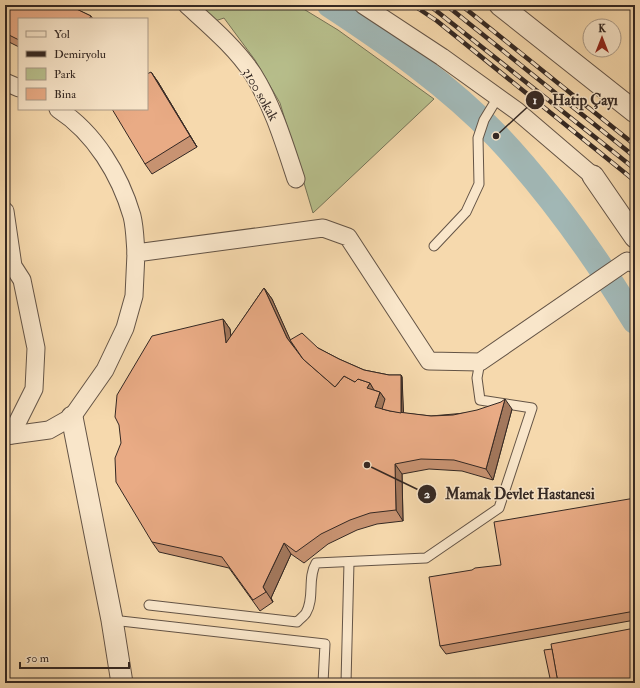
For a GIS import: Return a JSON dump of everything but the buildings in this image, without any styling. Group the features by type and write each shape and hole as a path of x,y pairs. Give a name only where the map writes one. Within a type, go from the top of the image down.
{"street":[{"name":"3100 sokak","path":"187,5 233,50 252,73 276,120 296,179"},
{"path":"363,5 442,57 517,111 635,212"},
{"path":"500,5 635,112"},
{"path":"5,82 18,88"},
{"path":"8,436 49,430 72,416 105,370 124,328 134,296 136,253 132,218 120,180 99,148 70,117 60,110"},
{"path":"593,176 635,237"},
{"path":"5,211 9,266 22,280 36,348 34,389 8,436"},
{"path":"136,253 323,228 348,237 429,362 480,362 589,287 631,263"},
{"path":"72,416 112,620 122,683"}],"lane":[{"path":"434,246 466,212 479,184 478,138 484,120 498,97"},
{"path":"149,605 297,622 306,613 311,595 312,570 316,563 426,558 499,508 532,408 480,400 477,378 480,362"},
{"path":"346,683 348,562"},
{"path":"112,620 325,644 323,683"}],"green space":[{"path":"197,5 297,5 338,30 434,99 313,213 280,103 255,60 224,18 215,21"}],"waterway":[{"path":"330,5 374,34 417,66 459,100 497,136 517,157 571,225 635,321"}],"railway":[{"path":"413,5 437,21 635,181"},
{"path":"429,5 635,169"},
{"path":"446,5 635,157"},
{"path":"461,5 635,145"}],"place":[{"name":"Hatip Çayı","path":"496,136"},
{"name":"Mamak Devlet Hastanesi","path":"367,465"}]}
